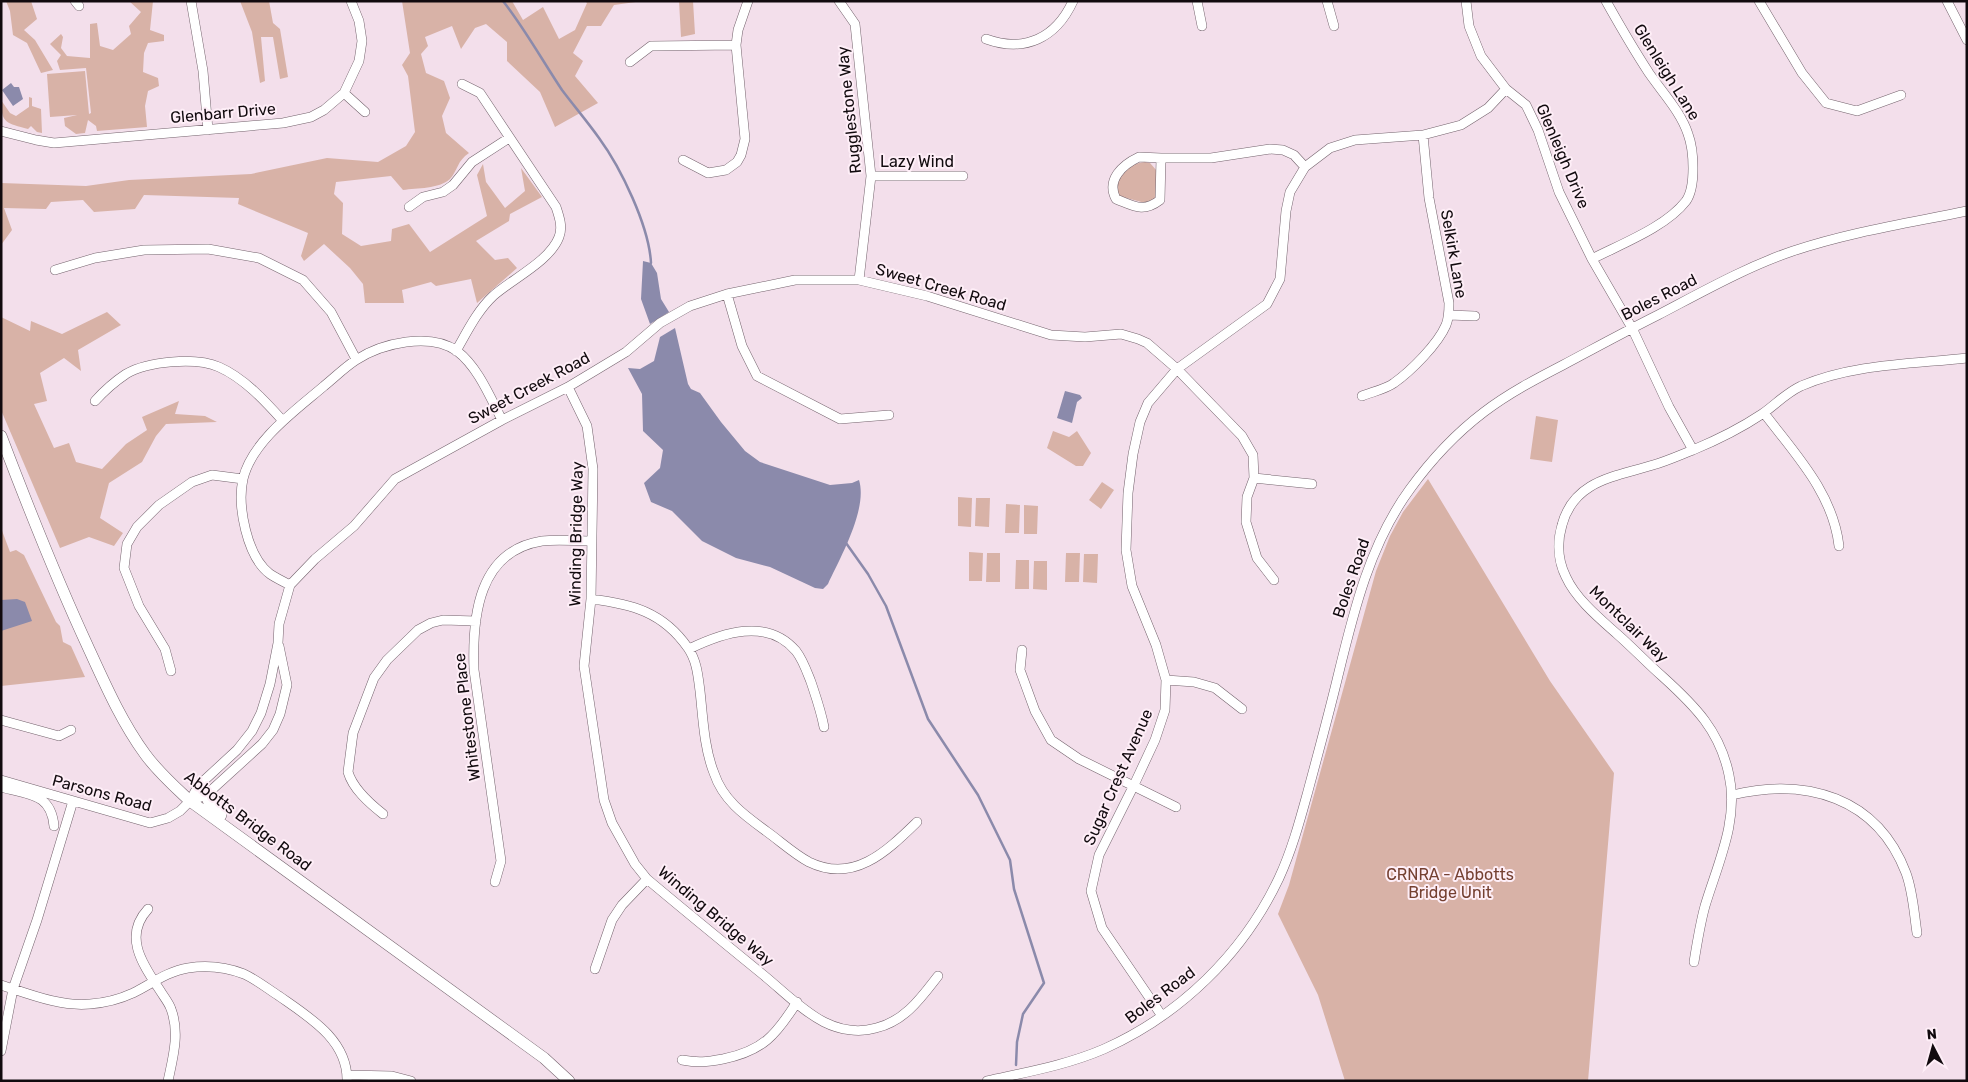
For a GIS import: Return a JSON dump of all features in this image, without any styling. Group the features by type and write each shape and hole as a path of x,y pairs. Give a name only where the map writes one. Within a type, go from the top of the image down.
{"main road":[{"name":"Abbotts Bridge Road","path":"1,436 73,616 112,699 134,739 163,775 190,801 544,1058 569,1081"},
{"path":"206,795 210,805 221,816 265,848 274,863"}],"street":[{"path":"191,1 203,71 208,130"},
{"name":"Glenbarr Drive","path":"1,131 54,143 283,123 310,117 324,110 344,94 359,61 362,41 360,21 351,1"},
{"path":"683,160 708,173 726,170 737,162 742,154 745,139 736,45 738,30 748,1"},
{"name":"Rugglestone Way","path":"839,1 855,24 871,176 859,280"},
{"path":"986,39 1002,45 1021,45 1042,37 1058,25 1073,1"},
{"path":"1197,1 1202,26"},
{"path":"1327,1 1334,26"},
{"name":"Glenleigh Drive","path":"1466,1 1469,26 1482,56 1506,89 1526,105 1538,130 1559,192 1592,258 1632,328 1669,407 1693,450"},
{"name":"Glenleigh Lane","path":"1592,258 1650,229 1676,212 1687,200 1692,189 1693,160 1688,134 1676,112 1638,56 1606,1"},
{"path":"1759,1 1802,73 1826,103 1858,111 1901,95"},
{"path":"1947,1 1967,40"},
{"path":"630,62 651,46 736,45"},
{"path":"456,350 477,316 493,297 537,263 553,248 560,236 560,221 556,207 508,138 480,93 462,84"},
{"name":"Sugar Crest Avenue","path":"1162,1016 1102,928 1091,891 1099,855 1155,740 1165,710 1166,680 1156,645 1132,586 1126,550 1126,529 1133,454 1140,422 1148,403 1177,368 1267,304 1280,279 1286,211 1290,192 1305,166 1330,148 1355,140 1423,134 1461,125 1488,108 1506,89"},
{"path":"344,94 365,112"},
{"name":"Selkirk Lane","path":"1362,396 1394,383 1415,364 1446,326 1449,315 1429,198 1423,134"},
{"path":"409,207 423,197 444,192 453,185 472,162 508,138"},
{"path":"1161,158 1160,200 1151,207 1142,208 1116,199 1111,191 1112,183 1128,162 1140,157 1211,158 1270,149 1283,150 1294,155 1305,166"},
{"name":"Lazy Wind","path":"871,176 963,176"},
{"name":"Boles Road","path":"987,1081 1063,1064 1103,1049 1135,1034 1193,992 1219,967 1242,940 1258,917 1279,878 1301,819 1350,626 1372,554 1389,521 1408,491 1430,462 1448,443 1484,412 1514,391 1632,328 1745,271 1794,251 1843,237 1967,211"},
{"path":"55,270 96,258 144,250 208,249 259,258 303,280 331,312 356,359"},
{"name":"Sweet Creek Road","path":"190,801 198,786 237,750 252,730 261,713 270,684 278,643 279,624 290,585 315,559 354,526 395,479 502,420 568,387 626,352 660,323 690,306 727,294 795,280 859,280 927,296 1051,334 1086,337 1120,334 1138,338 1147,343 1177,368 1242,436 1253,455 1254,478 1247,497 1246,522 1258,558 1274,580"},
{"path":"727,294 742,346 758,376 840,420 889,414"},
{"path":"1449,315 1475,316"},
{"path":"290,585 269,573 257,558 248,539 242,510 243,479 261,445 283,421 356,359 388,346 415,340 438,343 456,350 475,371 502,420"},
{"name":"Montclair Way","path":"1694,962 1698,932 1728,833 1731,814 1732,795 1724,755 1716,736 1705,719 1687,698 1602,621 1573,590 1566,578 1559,553 1559,535 1564,517 1573,502 1585,490 1608,478 1654,465 1693,450 1764,413 1770,406 1800,387 1844,372 1967,358"},
{"path":"95,401 110,386 128,373 157,363 188,362 219,367 254,390 283,421"},
{"name":"Winding Bridge Way","path":"568,387 587,426 593,469 591,599 584,666 604,800 612,823 635,864 647,879 797,1002 823,1021 840,1028 858,1030 875,1028 896,1020 916,1006 938,976"},
{"path":"1764,413 1823,493 1833,519 1839,546"},
{"path":"171,672 165,649 138,606 124,568 127,544 136,527 159,505 192,482 212,475 243,479"},
{"path":"1254,478 1312,484"},
{"name":"Whitestone Place","path":"495,882 501,861 474,670 473,648 481,592 497,563 511,552 528,544 544,541 592,541"},
{"path":"591,599 622,603 645,610 674,631 689,649 696,665 708,752 714,773 727,797 736,809 810,862 827,867 846,868 868,863 887,851 918,822"},
{"path":"383,814 368,803 349,778 348,772 349,749 353,733 374,678 387,660 418,630 443,620 476,621"},
{"path":"689,649 732,632 752,630 770,633 785,640 797,652 804,664 821,711 824,727"},
{"name":"Sweet Creek Road","path":"190,801 206,795 262,744 273,730 280,714 287,685 278,643"},
{"path":"1022,650 1020,670 1035,711 1051,740 1079,759 1176,807"},
{"path":"1166,680 1194,682 1215,688 1242,709"},
{"path":"1,720 59,736 71,730"},
{"name":"Parsons Road","path":"1,780 150,823 168,818 180,811 190,801"},
{"name":"Parsons Road","path":"1,787 40,798 49,805 54,826"},
{"path":"1732,795 1762,789 1791,789 1831,796 1856,808 1883,833 1901,860 1911,890 1917,933"},
{"path":"1,1050 13,989 37,920 73,802"},
{"path":"595,969 612,920 622,905 647,879"},
{"path":"148,909 138,923 136,938 140,958 171,1008 175,1029 174,1054 168,1081"},
{"path":"1,985 68,1004 90,1004 121,998 134,993 153,981 186,968 220,967 252,978 315,1021 327,1033 342,1055 347,1078 392,1076 411,1081"},
{"path":"682,1060 700,1063 743,1055 760,1046 784,1023 797,1002"}],"green space":[{"path":"6,1 31,1 37,19 24,30 35,40 53,70 41,73 27,43 13,35 10,11"},
{"path":"129,1 153,1 150,30 164,35 164,41 148,43 144,53 143,72 158,78 159,86 148,91 145,106 147,127 97,131 96,126 88,120 85,133 76,134 65,126 64,118 77,115 50,117 47,74 85,71 89,114 91,113 86,68 60,70 57,61 61,55 50,44 61,34 63,37 61,48 67,56 90,58 90,24 97,23 100,46 113,50 131,34 129,26 141,12"},
{"path":"240,1 269,1 273,23 280,29 288,77 280,79 273,37 261,37 265,81 260,83 252,32"},
{"path":"402,1 512,1 523,20 543,7 559,39 575,30 587,3 585,1 643,1 614,5 601,26 587,26 573,53 583,61 575,76 598,103 555,127 540,92 507,61 507,42 486,24 475,28 461,49 452,26 425,37 428,46 421,54 426,73 444,81 450,98 442,116 446,133 469,153 462,159 453,176 440,185 403,190 391,176 336,182 334,194 343,203 342,234 361,246 391,241 392,229 409,224 430,252 487,216 477,175 483,164 486,182 505,208 525,191 521,168 542,197 510,214 509,221 476,241 495,260 508,258 517,268 477,303 471,279 436,286 431,282 402,290 404,303 365,303 363,284 350,268 324,244 304,261 301,256 308,233 238,204 239,198 144,195 135,209 94,212 83,200 51,202 46,209 4,208 12,230 1,245 1,183 86,186 129,180 251,174 327,158 378,162 406,146 415,132 408,76 402,65 410,53"},
{"path":"679,1 693,1 695,34 681,37"},
{"path":"29,97 32,98 32,106 41,109 42,133 37,132 31,126 28,129 10,124 2,114 1,100 10,113 16,116 29,107"},
{"path":"1145,162 1150,163 1157,171 1157,194 1154,199 1145,203 1119,196 1116,193 1117,187 1124,172 1133,165"},
{"path":"107,312 121,325 78,350 81,371 64,358 40,373 47,401 34,404 54,448 69,443 76,462 102,469 126,444 147,430 142,417 179,401 175,414 205,416 217,422 166,424 156,436 142,462 109,483 100,518 123,533 114,546 89,537 60,548 1,410 1,317 30,331 31,321 62,334"},
{"path":"1536,416 1558,420 1552,462 1530,459"},
{"path":"1053,431 1069,437 1077,431 1091,453 1083,466 1076,466 1047,448"},
{"name":"CRNRA - Abbotts Bridge Unit","path":"1428,479 1550,681 1614,773 1588,1081 1345,1081 1318,995 1278,914 1289,885 1376,571 1390,536 1403,512"},
{"path":"1102,482 1114,490 1101,509 1089,500"},
{"path":"958,497 972,498 971,527 958,526"},
{"path":"976,498 990,498 989,527 975,526"},
{"path":"1006,504 1020,505 1019,533 1005,533"},
{"path":"1024,505 1038,506 1037,534 1024,534"},
{"path":"1,528 10,552 16,550 24,555 56,622 60,626 63,642 71,646 85,677 1,686"},
{"path":"969,552 983,553 982,581 969,581"},
{"path":"987,553 1000,553 1000,582 986,582"},
{"path":"1066,553 1080,553 1079,582 1065,582"},
{"path":"1084,554 1098,554 1097,583 1083,582"},
{"path":"1016,560 1029,560 1029,589 1015,589"},
{"path":"1034,561 1047,561 1047,590 1033,589"}],"water":[{"path":"11,83 14,87 19,87 23,99 13,106 2,90"},
{"path":"643,261 651,263 657,273 661,299 669,312 650,324 641,299"},
{"path":"675,328 688,384 691,389 700,393 745,451 760,462 830,485 852,483 859,480 861,492 860,505 856,519 839,561 828,584 823,589 815,588 770,567 736,558 702,541 672,511 651,502 644,483 660,468 663,450 643,431 642,394 628,368 640,369 654,361 660,337"},
{"path":"1065,391 1080,395 1082,398 1077,402 1072,423 1057,418"},
{"path":"17,599 25,602 32,621 1,631 1,600"}],"waterway":[{"path":"503,1 562,90 599,138 616,165 639,215 645,232 651,263"},
{"path":"846,543 868,574 886,606 928,719 978,795 1010,860 1014,889 1044,983 1023,1014 1017,1042 1016,1065"}]}
